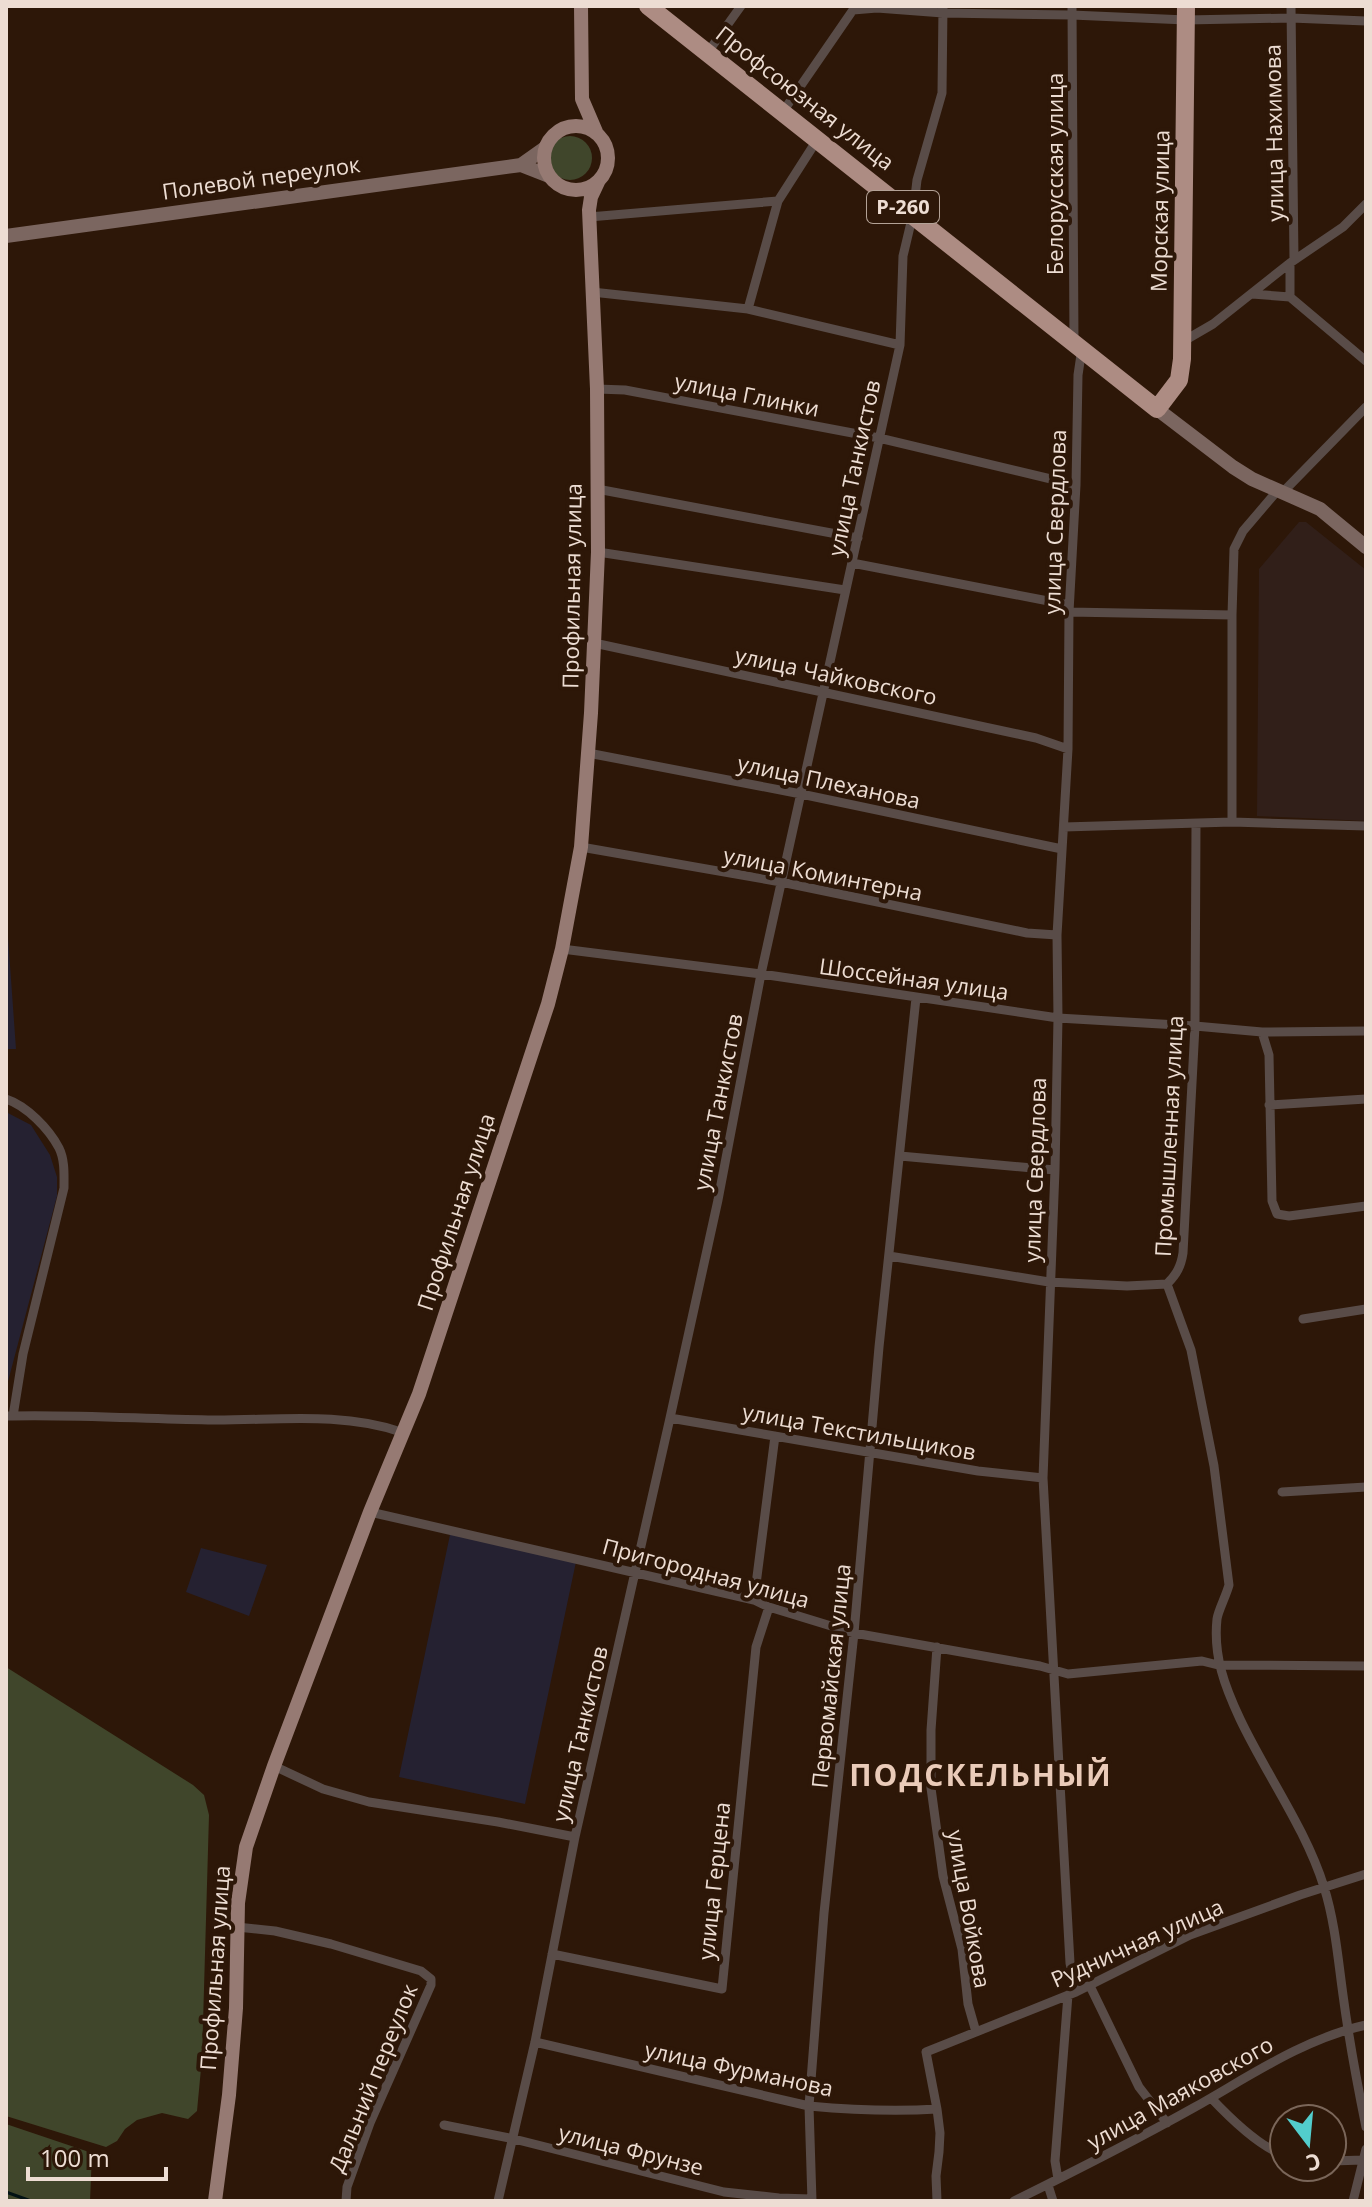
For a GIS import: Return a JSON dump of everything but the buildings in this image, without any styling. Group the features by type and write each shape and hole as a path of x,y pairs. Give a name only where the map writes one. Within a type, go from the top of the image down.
{"highway":[{"name":"Профсоюзная улица","path":"648,6 1157,409"},
{"name":"Морская улица","path":"1157,409 1179,380 1182,342 1186,13"}],"main road":[{"path":"579,6 582,99 578,112 555,133 545,148 543,160 549,176 557,185 579,196 589,214"},
{"path":"582,25 590,6"},
{"path":"582,99 608,157 591,197 589,214"},
{"path":"564,128 584,127 597,135"},
{"path":"569,189 585,189 599,180"},
{"name":"Профильная улица","path":"215,2201 229,2095 237,1927 246,1847 370,1512 419,1394 544,1017 562,949 581,847 598,552 597,389 589,214"}],"street":[{"path":"708,52 741,6"},
{"name":"улица Нахимова","path":"1290,297 1291,6"},
{"path":"782,113 854,8 1072,10 1366,21"},
{"name":"улица Танкистов","path":"498,2201 535,2042 575,1837 718,1200 761,974 900,345 903,256 917,180 942,93 943,10"},
{"name":"Белорусская улица","path":"1072,10 1078,345"},
{"path":"748,309 778,201 817,140"},
{"path":"521,165 545,148"},
{"path":"521,165 549,176"},
{"name":"Полевой переулок","path":"6,236 521,165"},
{"path":"589,214 778,201"},
{"path":"1182,342 1213,324 1292,262 1343,227 1366,204"},
{"path":"592,292 748,309 900,345"},
{"path":"1252,294 1290,297 1366,361"},
{"name":"улица Свердлова","path":"1058,2179 1055,2161 1072,1994 1043,1478 1055,1170 1057,935 1068,749 1069,608 1076,485 1078,345"},
{"name":"улица Глинки","path":"597,389 625,390 879,438 1076,485"},
{"path":"1232,822 1234,549 1243,531 1280,491 1366,407"},
{"path":"1157,409 1233,467 1252,479 1320,509 1366,547"},
{"path":"597,489 858,538"},
{"path":"598,552 845,590"},
{"path":"852,563 1069,608 1232,615"},
{"name":"улица Чайковского","path":"594,643 1036,738 1068,749"},
{"name":"улица Плеханова","path":"588,753 1062,849"},
{"path":"1064,827 1232,822 1366,826"},
{"name":"Промышленная улица","path":"1196,824 1195,1026 1183,1253 1177,1274 1167,1284 1191,1350 1214,1466 1229,1585 1217,1616 1218,1665 1226,1690 1257,1754 1314,1857 1325,1888 1366,2127"},
{"name":"улица Коминтерна","path":"581,847 781,882 1027,933 1057,935"},
{"name":"Шоссейная улица","path":"562,949 761,974 1058,1018 1262,1032 1366,1031"},
{"name":"Первомайская улица","path":"811,2200 809,2106 824,1913 916,998"},
{"path":"1262,1032 1269,1055 1272,1201 1277,1214 1289,1216 1366,1206"},
{"path":"6,1099 34,1117 47,1131 60,1149 64,1165 64,1188 10,1416 318,1419 365,1421 401,1432"},
{"path":"1269,1105 1366,1099"},
{"path":"900,1156 1055,1170"},
{"path":"889,1256 1049,1282 1127,1286 1167,1284"},
{"path":"1303,1319 1366,1309"},
{"name":"улица Текстильщиков","path":"670,1418 978,1471 1043,1478"},
{"path":"754,1600 775,1436"},
{"path":"1282,1492 1366,1487"},
{"name":"Пригородная улица","path":"370,1512 754,1600 854,1633 1040,1666 1068,1674 1202,1661 1218,1665 1366,1666"},
{"name":"улица Герцена","path":"552,1954 722,1989 756,1647 769,1607"},
{"name":"улица Войкова","path":"937,1647 931,1730 931,1788 943,1876 962,1949 968,2004 976,2032"},
{"path":"274,1766 323,1789 369,1802 575,1837"},
{"name":"Рудничная улица","path":"937,2109 926,2052 1072,1994 1190,1935 1366,1874"},
{"name":"Дальний переулок","path":"237,1927 286,1933 331,1944 421,1971 431,1979 370,2123 347,2187 346,2201"},
{"path":"1090,1986 1139,2087 1167,2123"},
{"name":"улица Маяковского","path":"1014,2201 1167,2123 1274,2060 1348,2029 1366,2025"},
{"name":"улица Фурманова","path":"535,2042 809,2106 901,2112 937,2109"},
{"path":"1211,2098 1268,2148"},
{"path":"937,2109 940,2143 937,2201"},
{"name":"улица Фрунзе","path":"444,2125 514,2139 724,2192 811,2200"},
{"path":"1353,2201 1366,2149"},
{"path":"1348,2160 1363,2160"},
{"path":"1048,2185 1053,2201"}],"shaded area":[{"path":"1299,522 1306,522 1366,570 1366,821 1257,816 1259,569"},
{"path":"6,909 16,1049 6,1049"},
{"path":"6,1112 31,1125 50,1155 57,1177 57,1196 6,1389"},
{"path":"451,1530 577,1557 525,1804 399,1777"},
{"path":"201,1548 267,1565 249,1616 186,1592"}],"green space":[{"path":"570,136 586,142 592,158 586,174 570,180 554,174 548,158 554,142"},
{"path":"6,1667 193,1785 204,1795 209,1815 202,2058 197,2111 188,2119 162,2113 137,2120 125,2129 117,2141 106,2147 6,2116"},
{"path":"6,2124 92,2153 90,2201 6,2201"}],"waterway":[{"path":"6,2192 31,2201"}],"district":[{"name":"ПОДСКЕЛЬНЫЙ","path":"981,1776"}]}
